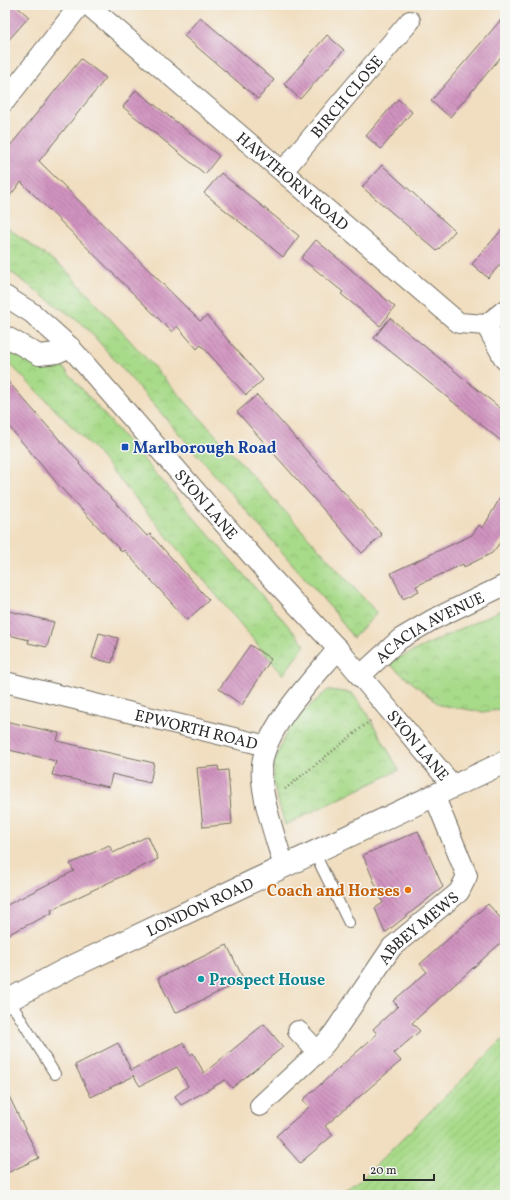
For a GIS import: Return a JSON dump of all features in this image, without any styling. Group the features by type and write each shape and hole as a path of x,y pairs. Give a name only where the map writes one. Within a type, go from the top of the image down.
{"main road":[{"name":"LONDON ROAD","path":"7,1001 71,968 443,790 505,762"}],"street":[{"path":"5,101 80,5"},
{"name":"HAWTHORN ROAD","path":"88,5 459,323 486,325"},
{"name":"BIRCH CLOSE","path":"283,171 410,21"},
{"name":"SYON LANE","path":"5,296 32,313 70,347 267,573 338,649 386,708 443,790"},
{"path":"505,310 486,325 505,360"},
{"path":"5,336 39,355 57,353 70,347"},
{"name":"ACACIA AVENUE","path":"360,676 400,639 432,620 505,585"},
{"path":"267,746 297,697 338,649"},
{"name":"EPWORTH ROAD","path":"5,682 267,746 262,766 264,791 284,867"},
{"name":"ABBEY MEWS","path":"260,1106 318,1052 333,1034 392,947 459,892 467,876 443,790"},
{"path":"298,1031 318,1052"}],"lane":[{"path":"314,852 349,923"},
{"path":"7,1001 55,1074"}],"path":[{"path":"267,804 386,708"}],"green space":[{"path":"5,226 65,269 377,613 353,638 337,615 85,326 8,270 5,256"},
{"path":"5,350 37,365 61,365 305,645 283,675 94,449 5,359"},
{"path":"505,608 505,708 483,712 440,705 388,663"},
{"path":"328,690 352,693 366,711 399,770 285,825 273,783 274,762 290,723"},
{"path":"505,1037 505,1195 346,1195 502,1040"}],"building":[{"path":"5,5 15,5 29,17 5,44"},
{"path":"505,15 505,52 450,117 431,101"},
{"path":"200,17 274,80 258,99 184,36"},
{"path":"327,35 344,50 300,99 284,84"},
{"path":"81,59 106,78 39,161 200,321 207,316 263,380 246,395 201,345 197,349 177,326 172,332 21,182 5,202 5,152"},
{"path":"136,90 219,156 205,174 123,107"},
{"path":"398,99 412,112 381,149 366,136"},
{"path":"382,165 455,231 437,251 362,187"},
{"path":"221,173 299,236 283,257 204,193"},
{"path":"505,226 505,259 488,278 472,264"},
{"path":"316,240 395,307 380,326 341,294 343,292 301,258"},
{"path":"390,318 505,412 505,444 374,338"},
{"path":"5,378 80,463 79,464 147,536 150,534 209,600 187,620 124,550 122,552 61,488 5,422"},
{"path":"257,395 382,535 362,553 237,412"},
{"path":"505,489 505,536 492,553 464,567 463,564 416,586 419,591 403,599 391,573 472,535 479,525 483,528"},
{"path":"5,610 54,622 47,647 28,643 29,640 5,634"},
{"path":"99,633 118,638 112,663 92,658"},
{"path":"250,645 271,659 242,705 219,689"},
{"path":"5,721 59,733 57,741 154,763 150,783 112,774 109,787 52,775 56,761 5,749"},
{"path":"218,766 219,771 228,770 232,824 203,827 197,768"},
{"name":"Coach and Horses","path":"418,831 443,887 385,933 375,908 383,903 363,855"},
{"path":"148,836 158,859 51,910 52,913 5,936 5,906 74,871 70,864 109,845 113,853"},
{"path":"488,904 505,923 505,939 412,1023 420,1031 394,1053 401,1061 325,1126 333,1135 300,1163 276,1136 309,1107 303,1100 377,1034 373,1029 398,1006 393,1001 427,972 420,964"},
{"name":"Prospect House","path":"227,945 244,980 175,1013 158,978"},
{"path":"264,1024 283,1047 232,1088 225,1080 181,1105 175,1096 188,1086 177,1067 140,1086 134,1076 91,1097 75,1065 118,1043 131,1070 183,1043 190,1055 193,1053 204,1073"},
{"path":"5,1088 39,1158 5,1174"}],"place":[{"name":"Marlborough Road","path":"125,447"},
{"name":"Coach and Horses","path":"408,890"},
{"name":"Prospect House","path":"201,979"}]}
